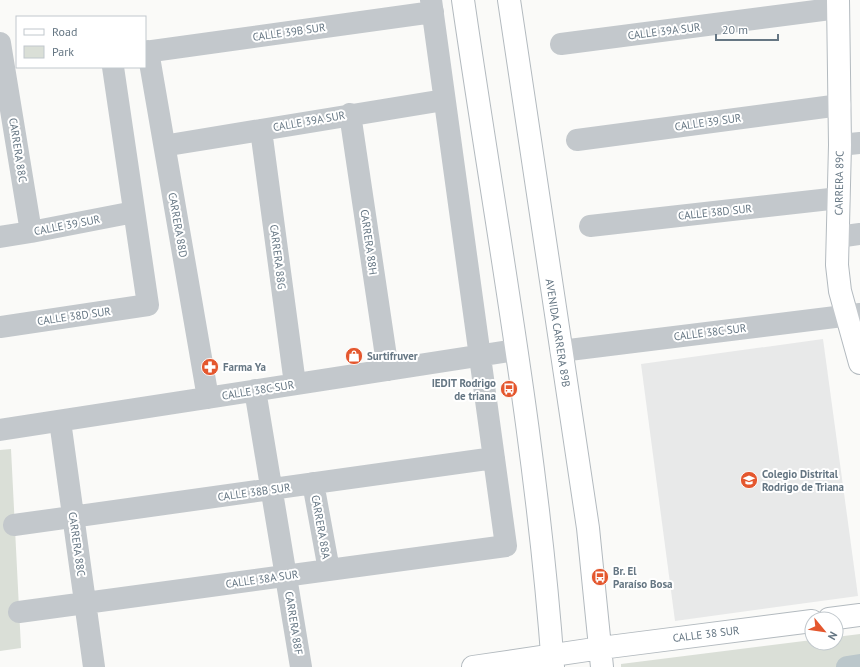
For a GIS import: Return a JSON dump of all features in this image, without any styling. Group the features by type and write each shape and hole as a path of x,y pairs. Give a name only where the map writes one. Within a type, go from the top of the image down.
{"main road":[{"path":"463,0 532,466 542,549 552,661"},
{"name":"AVENIDA CARRERA 89B","path":"509,0 588,528 602,657"},
{"name":"CARRERA 89C","path":"838,4 840,104 850,144 839,198 838,278 854,315 860,363"},
{"path":"844,617 860,615"},
{"name":"CALLE 38 SUR","path":"472,667 602,657 804,622"},
{"name":"CALLE 38 SUR","path":"571,667 602,657"}],"street":[{"name":"CALLE 39A SUR","path":"561,44 838,4"},
{"name":"CALLE 39B SUR","path":"146,52 432,6"},
{"path":"432,6 494,458"},
{"name":"CARRERA 88C","path":"0,43 32,232"},
{"name":"CARRERA 88D","path":"146,52 208,398"},
{"path":"113,68 134,212"},
{"name":"CALLE 39A SUR","path":"175,144 350,114 444,100"},
{"name":"CALLE 39 SUR","path":"577,140 840,104"},
{"name":"CARRERA 88H","path":"350,114 388,370"},
{"name":"CARRERA 88G","path":"261,130 295,384"},
{"name":"CALLE 38D SUR","path":"590,226 839,198"},
{"name":"CALLE 39 SUR","path":"0,236 32,232 134,212"},
{"name":"CALLE 38D SUR","path":"0,327 148,305 134,212"},
{"path":"838,237 860,234"},
{"name":"CALLE 38C SUR","path":"561,350 854,315"},
{"name":"CALLE 38C SUR","path":"0,430 516,350"},
{"name":"CARRERA 88F","path":"255,390 301,667"},
{"name":"CARRERA 88C","path":"60,421 94,667"},
{"name":"CALLE 38B SUR","path":"14,525 494,458"},
{"name":"CALLE 38A SUR","path":"19,612 506,546 494,458"},
{"name":"CARRERA 88A","path":"313,483 329,570"}],"shaded area":[{"name":"Colegio Distrital Rodrigo de Triana","path":"823,339 858,596 675,621 641,364"}],"green space":[{"path":"11,449 21,648 0,651 0,450"},
{"path":"860,634 860,667 621,667 621,664 804,641 804,651 844,651 844,636"}],"waterway":[{"path":"847,667 860,665"}],"place":[{"name":"Surtifruver","path":"354,356"},
{"name":"Farma Ya","path":"210,367"},
{"name":"IEDIT Rodrigo de triana","path":"509,389"},
{"name":"Colegio Distrital Rodrigo de Triana","path":"749,480"},
{"name":"Br. El Paraíso Bosa","path":"600,577"}]}
